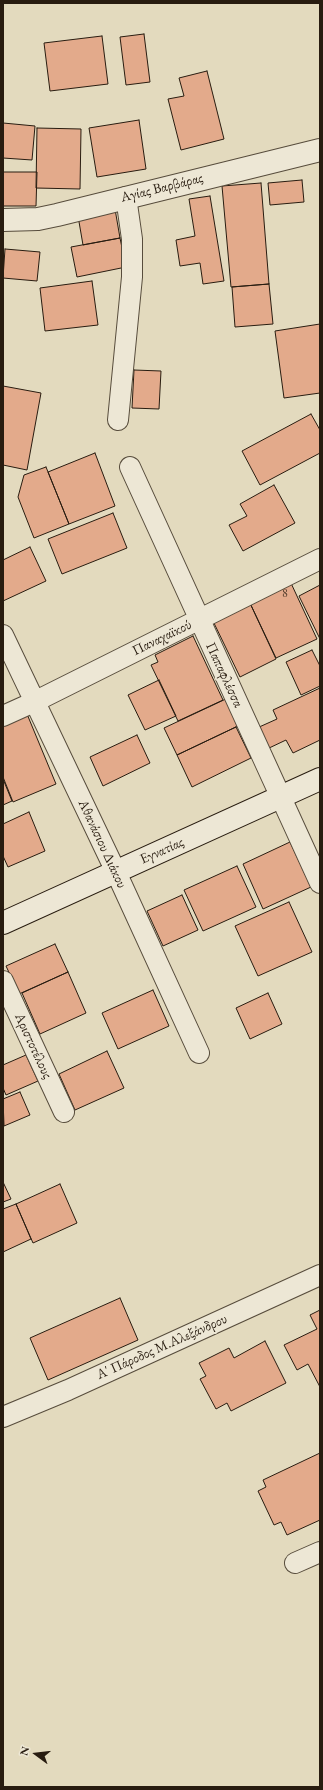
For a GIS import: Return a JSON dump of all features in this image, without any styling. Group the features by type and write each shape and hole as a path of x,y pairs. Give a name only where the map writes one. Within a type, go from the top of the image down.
{"main road":[{"name":"Αγίας Βαρβάρας","path":"3,220 38,219 320,150"},
{"name":"Εγνατίας","path":"3,923 320,779"}],"street":[{"path":"118,420 132,277 132,239 126,197"},
{"name":"Παπαφλέσσα","path":"130,467 320,883"},
{"name":"Παναχαϊκού","path":"3,716 34,702 320,559"},
{"name":"Αθανάσιου Διάκου","path":"3,635 116,872 199,1053"},
{"name":"Αριστοτέλους","path":"3,980 64,1112"},
{"name":"Α' Πάροδος Μ.Αλεξάνδρου","path":"3,1417 68,1390 320,1275"},
{"path":"295,1564 320,1552"}],"building":[{"path":"144,34 150,82 126,85 120,37"},
{"path":"102,36 108,84 50,91 44,43"},
{"path":"207,71 224,139 181,150 168,99 184,96 179,78"},
{"path":"139,120 146,169 97,177 89,128"},
{"path":"3,123 35,126 32,160 3,158"},
{"path":"37,128 81,129 80,189 36,188"},
{"path":"3,172 37,172 36,206 3,206"},
{"path":"302,180 304,202 270,205 268,183"},
{"path":"261,183 269,284 231,287 222,186"},
{"path":"210,196 224,281 203,284 200,263 180,266 176,240 195,236 189,199"},
{"path":"115,209 120,238 83,245 78,216"},
{"path":"120,238 126,267 77,277 71,247"},
{"path":"5,249 40,252 37,281 3,278"},
{"path":"92,281 98,325 45,331 40,288"},
{"path":"269,284 273,324 235,327 232,287"},
{"path":"320,324 320,393 284,398 275,331"},
{"path":"134,370 161,371 159,409 132,408"},
{"path":"3,386 41,393 27,470 3,465"},
{"path":"311,414 320,430 320,453 260,485 242,451"},
{"path":"95,453 115,506 69,524 48,472"},
{"path":"46,467 69,524 34,538 18,497 24,475"},
{"path":"274,485 295,523 243,551 229,525 247,516 240,504"},
{"path":"113,513 127,548 62,574 48,539"},
{"path":"30,547 46,581 3,601 3,560"},
{"path":"290,581 317,639 276,658 249,601"},
{"path":"320,585 320,639 299,596"},
{"path":"249,601 276,659 240,677 212,619"},
{"path":"193,636 223,700 178,721 151,665 158,662 155,655"},
{"path":"312,650 320,666 320,686 301,695 286,662"},
{"path":"159,680 176,716 145,730 128,695"},
{"path":"320,688 320,740 293,753 286,740 267,749 257,728 277,719 273,710"},
{"path":"228,698 240,725 177,755 164,728"},
{"path":"27,714 56,784 13,802 3,777 3,725"},
{"path":"236,727 251,758 192,787 177,755"},
{"path":"137,735 150,763 103,786 90,757"},
{"path":"3,779 12,801 3,805"},
{"path":"29,812 45,851 8,867 3,856 3,824"},
{"path":"290,842 311,887 263,909 243,864"},
{"path":"237,866 256,907 203,931 184,890"},
{"path":"182,895 198,930 163,946 147,911"},
{"path":"289,902 312,952 258,976 235,926"},
{"path":"55,944 68,972 19,994 6,966"},
{"path":"68,972 86,1013 40,1034 22,993"},
{"path":"153,990 169,1026 118,1049 102,1013"},
{"path":"268,993 282,1024 250,1039 236,1008"},
{"path":"107,1051 124,1088 75,1110 59,1074"},
{"path":"26,1055 38,1081 6,1095 3,1088 3,1065"},
{"path":"20,1092 30,1115 4,1126 3,1099"},
{"path":"3,1182 11,1199 3,1202"},
{"path":"60,1184 77,1223 33,1243 16,1204"},
{"path":"16,1204 31,1239 3,1252 3,1209"},
{"path":"120,1298 138,1340 48,1380 30,1338"},
{"path":"320,1310 320,1387 308,1364 297,1370 284,1345 317,1329 310,1315"},
{"path":"265,1341 286,1383 231,1411 227,1403 216,1409 200,1379 206,1376 199,1363 229,1348 234,1358"},
{"path":"320,1453 320,1520 287,1535 281,1522 274,1525 258,1491 266,1487 263,1480"}]}
